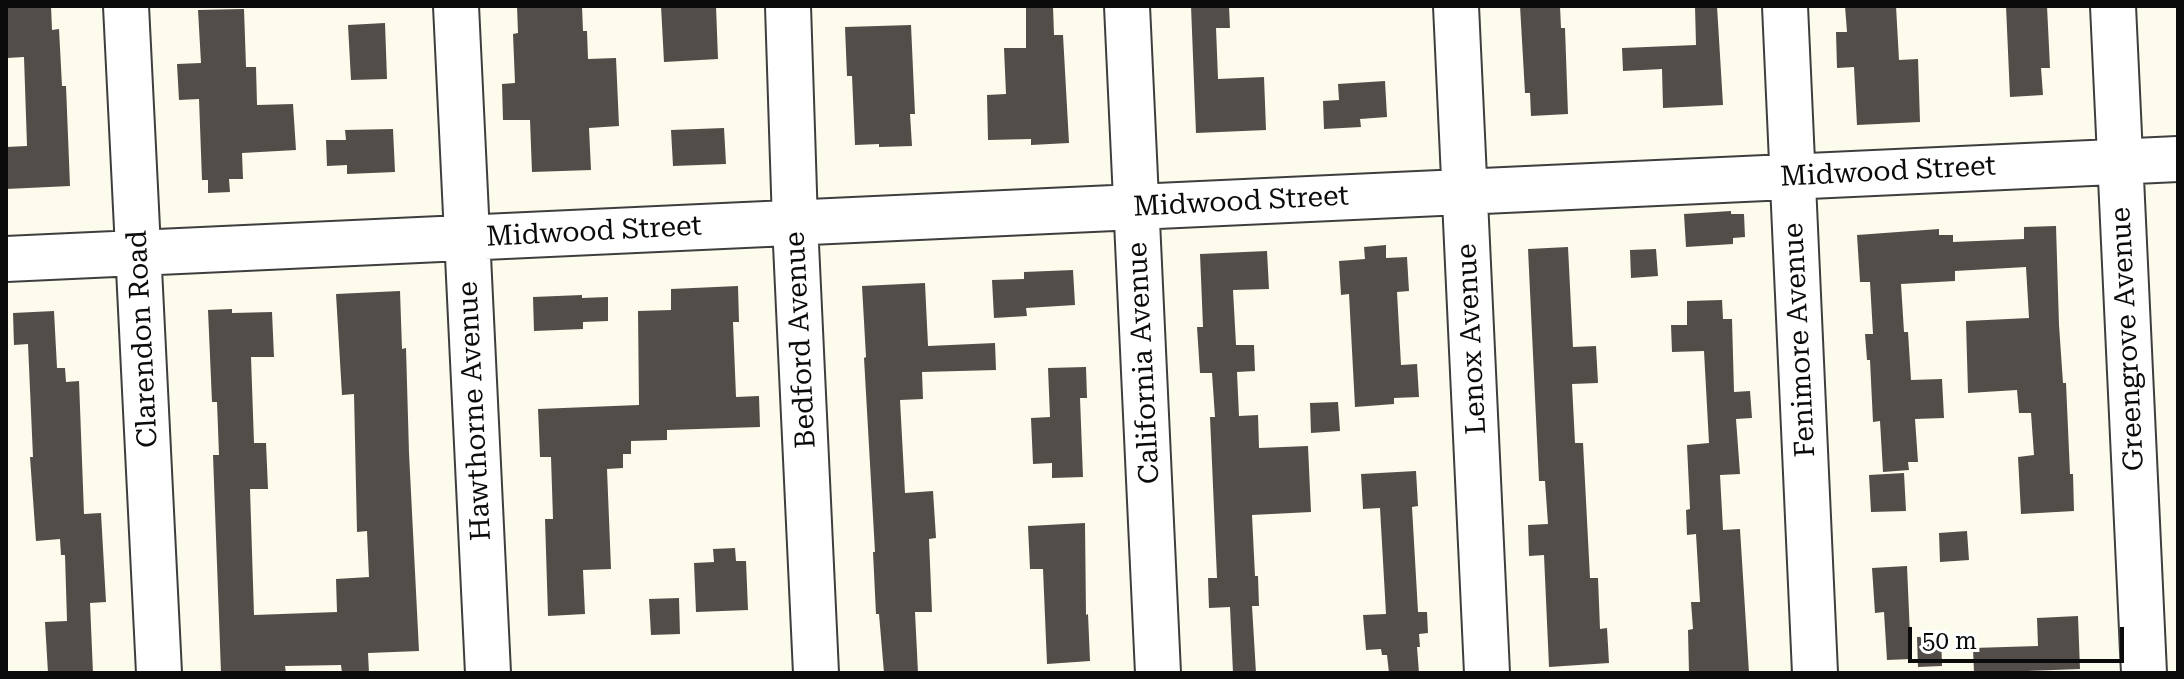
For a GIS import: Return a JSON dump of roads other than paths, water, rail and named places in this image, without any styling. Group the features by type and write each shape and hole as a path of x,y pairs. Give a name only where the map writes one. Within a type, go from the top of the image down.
{"street":[{"name":"Clarendon Road","path":"126,6 159,673"},
{"name":"Hawthorne Avenue","path":"456,6 488,673"},
{"name":"Bedford Avenue","path":"788,6 816,673"},
{"name":"California Avenue","path":"1127,6 1158,673"},
{"name":"Lenox Avenue","path":"1456,6 1487,673"},
{"name":"Fenimore Avenue","path":"1785,6 1815,673"},
{"name":"Greengrove Avenue","path":"2113,6 2144,673"},
{"name":"Midwood Street","path":"6,259 2178,159"}]}
